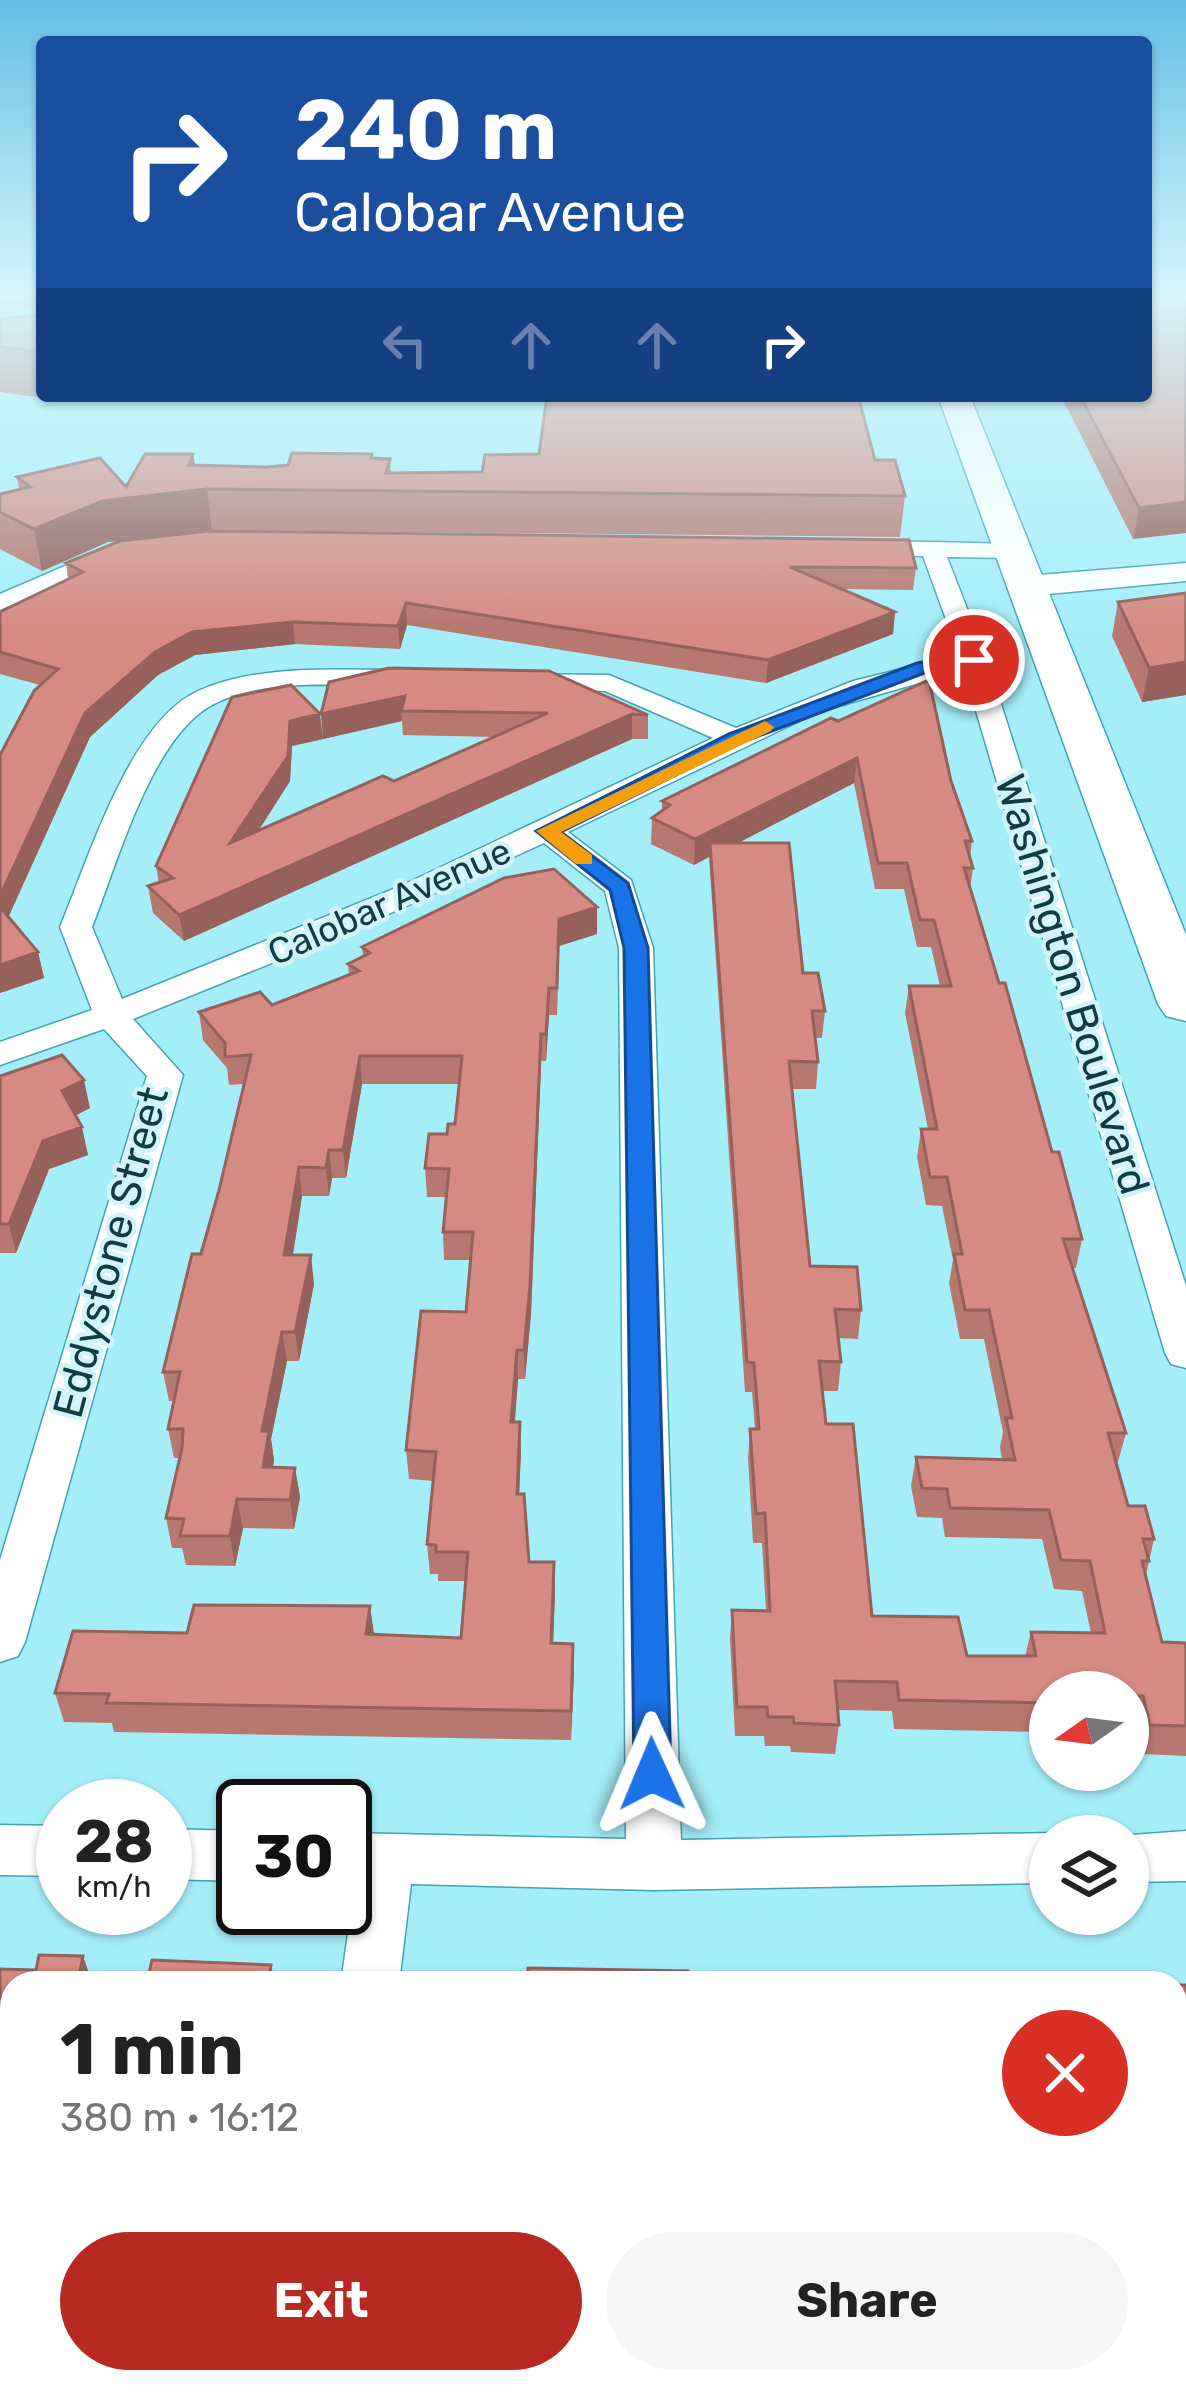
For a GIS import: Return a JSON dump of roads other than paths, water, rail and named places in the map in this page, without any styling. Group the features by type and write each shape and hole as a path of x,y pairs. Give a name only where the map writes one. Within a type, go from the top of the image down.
{"main road":[{"name":"Washington Boulevard","path":"958,406 1186,1004"}],"street":[{"path":"0,603 117,551 141,548"},
{"path":"840,548 932,549 1020,569 1186,572"},
{"name":"Washington Boulevard","path":"932,549 974,660 1186,1353"},
{"name":"Calobar Avenue","path":"0,1054 289,947 547,831 736,738 923,667 974,660"},
{"name":"Eddystone Street","path":"0,1642 165,1075 112,1016 76,927 161,735 203,698 301,678 440,678"},
{"path":"505,680 609,683 736,738"},
{"path":"547,831 620,887 636,948 654,1865"},
{"path":"0,1850 36,1851"},
{"path":"1149,1857 1186,1856"},
{"path":"372,1858 654,1865 1029,1858"},
{"path":"368,1935 370,1971"}]}
